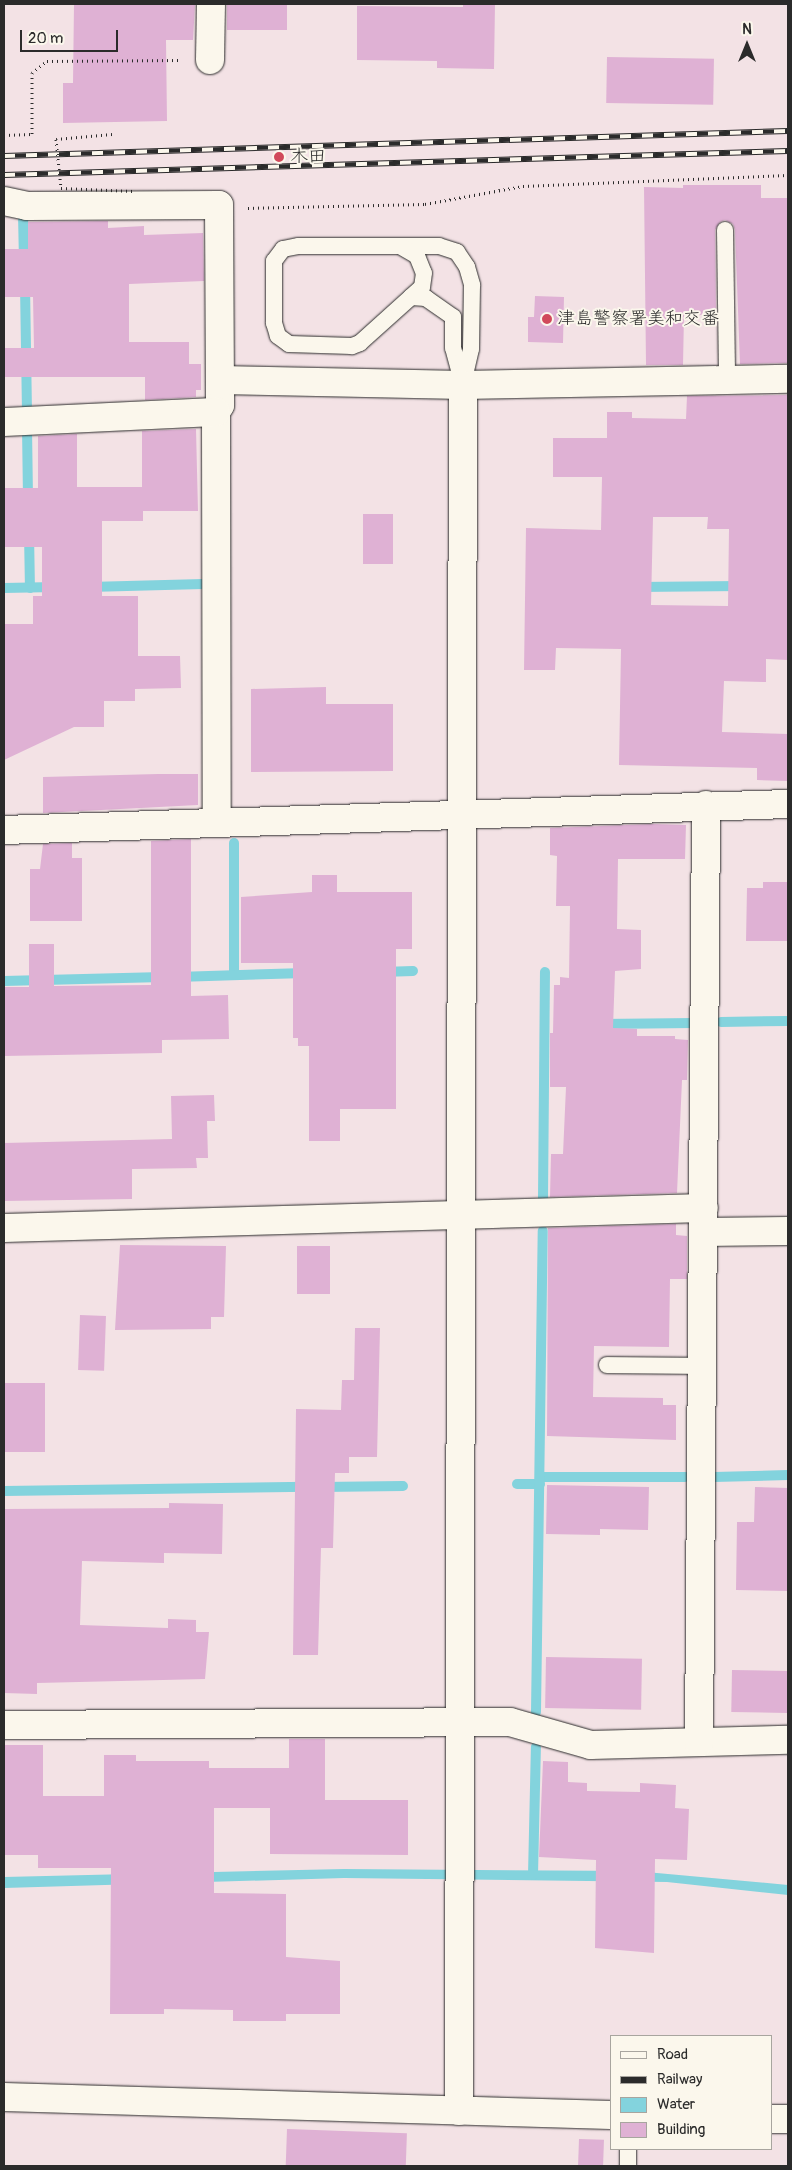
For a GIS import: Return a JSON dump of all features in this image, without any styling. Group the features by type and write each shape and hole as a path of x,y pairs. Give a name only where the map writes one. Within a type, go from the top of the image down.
{"street":[{"path":"210,60 211,4"},
{"path":"4,201 27,206 219,205 220,405 216,412 217,823"},
{"path":"220,380 463,385 788,378"},
{"path":"460,2111 463,385"},
{"path":"4,422 216,412"},
{"path":"4,830 706,805 788,804"},
{"path":"699,1742 706,805"},
{"path":"4,1228 461,1215 704,1220 788,1231"},
{"path":"4,1725 510,1722 591,1745 788,1740"},
{"path":"4,2097 610,2115"},
{"path":"772,2118 788,2119"}],"lane":[{"path":"725,230 727,379"},
{"path":"400,246 418,256 424,273 422,287 360,343 352,346 289,344 278,336 274,323 274,261 283,249 299,246 400,246 439,246 457,252 468,267 472,285 472,349 463,385"},
{"path":"411,297 426,298 453,317 453,348 463,385"},
{"path":"607,1365 702,1366"},
{"path":"628,2150 628,2166"}],"path":[{"path":"4,135 32,134 32,72 46,61 210,60"},
{"path":"112,134 56,139 61,188 133,191"},
{"path":"219,209 425,204 523,186 788,175"}],"water":[{"path":"344,1869 635,1871 788,1885 788,1895 667,1882 344,1878 4,1888 4,1877"}],"building":[{"path":"74,4 195,4 193,40 166,40 167,121 63,123 63,83 73,83"},
{"path":"227,4 287,4 287,30 227,30"},
{"path":"463,4 495,4 494,69 437,68 437,61 357,60 357,6 463,7"},
{"path":"607,57 714,59 713,105 606,103"},
{"path":"683,185 761,185 761,198 788,198 788,363 740,364 735,230 733,224 725,220 720,222 715,230 716,315 684,315 683,365 646,365 644,187 683,188"},
{"path":"108,221 108,228 144,226 144,235 203,233 204,281 129,284 129,342 189,342 189,364 201,364 201,390 196,390 196,397 145,400 145,377 4,377 4,348 34,348 33,297 4,297 4,249 28,249 28,222"},
{"path":"535,296 564,297 563,343 528,342 528,317 534,317"},
{"path":"788,395 788,660 766,659 766,682 724,681 722,732 788,734 788,781 757,780 757,768 619,765 621,649 556,648 555,670 524,670 526,528 601,530 602,477 553,477 553,438 607,438 607,412 632,412 632,418 686,419 687,396","holes":["653,517 708,517 707,529 729,529 728,606 651,605"]},
{"path":"196,429 198,511 143,511 143,521 102,521 102,596 138,596 138,656 180,656 181,688 135,689 135,701 104,701 104,727 74,727 4,760 4,624 33,624 33,596 42,596 42,547 4,547 4,488 38,488 38,436 77,434 77,487 142,487 142,431"},
{"path":"363,514 393,514 393,564 363,564"},
{"path":"326,687 326,704 393,704 393,771 251,772 251,689"},
{"path":"198,774 198,805 43,813 43,777"},
{"path":"653,824 686,825 685,859 618,859 617,929 641,930 641,969 615,971 613,1028 637,1029 637,1036 675,1036 675,1039 688,1040 687,1080 682,1080 677,1193 550,1197 551,1154 563,1154 566,1087 550,1087 550,1033 553,1033 554,985 560,985 560,977 569,978 570,906 556,906 557,856 550,855 550,828"},
{"path":"191,839 191,996 228,995 229,1039 162,1040 162,1053 4,1056 4,987 29,987 29,944 54,944 54,986 151,985 151,841"},
{"path":"72,843 72,858 82,858 82,921 30,921 30,869 40,869 43,844"},
{"path":"312,875 337,875 337,892 412,892 412,949 396,949 396,1109 340,1109 340,1141 309,1141 309,1046 298,1046 298,1038 293,1038 293,963 241,963 241,897 312,892"},
{"path":"763,882 788,882 788,941 746,941 747,888 763,888"},
{"path":"214,1095 215,1121 207,1121 208,1158 196,1158 197,1168 132,1169 132,1199 4,1201 4,1143 172,1139 171,1096"},
{"path":"676,1224 676,1235 687,1236 687,1279 670,1279 669,1347 594,1346 593,1397 663,1398 663,1405 676,1405 676,1440 547,1436 548,1228"},
{"path":"120,1245 226,1246 224,1317 211,1317 211,1329 115,1330"},
{"path":"297,1246 330,1246 330,1294 297,1294"},
{"path":"80,1315 106,1316 104,1371 78,1370"},
{"path":"355,1328 380,1328 377,1457 349,1457 349,1473 335,1473 333,1548 321,1548 318,1655 293,1655 296,1409 341,1410 342,1380 354,1380"},
{"path":"4,1383 45,1383 45,1452 4,1452"},
{"path":"547,1485 649,1487 648,1530 600,1529 600,1535 546,1534"},
{"path":"755,1487 788,1488 788,1591 736,1590 737,1522 754,1522"},
{"path":"169,1503 223,1504 222,1554 164,1553 164,1563 82,1561 80,1625 168,1628 168,1619 196,1620 196,1632 209,1632 205,1679 37,1683 37,1694 4,1693 4,1509 169,1508"},
{"path":"546,1657 642,1659 641,1710 545,1708"},
{"path":"732,1670 788,1671 787,1713 731,1712"},
{"path":"289,1739 325,1739 325,1800 408,1800 408,1855 270,1854 270,1808 214,1808 214,1893 286,1894 286,1957 340,1961 340,2014 286,2014 286,2021 233,2021 233,2010 164,2009 164,2014 110,2014 111,1868 38,1868 38,1855 4,1855 4,1745 43,1745 43,1796 104,1796 104,1755 136,1755 136,1761 209,1761 209,1768 289,1768"},
{"path":"543,1761 568,1762 568,1782 587,1783 587,1791 640,1792 640,1783 676,1785 675,1808 689,1809 687,1860 655,1859 654,1953 595,1948 596,1860 539,1857"},
{"path":"287,2129 407,2133 406,2166 286,2166"},
{"path":"579,2139 604,2140 603,2166 578,2166"}],"waterway":[{"path":"23,214 24,263"},
{"path":"25,285 27,411"},
{"path":"27,427 28,501"},
{"path":"29,533 30,588"},
{"path":"89,587 203,584"},
{"path":"638,587 741,586"},
{"path":"4,588 55,587"},
{"path":"234,843 234,975"},
{"path":"382,972 413,971"},
{"path":"543,1198 545,972"},
{"path":"177,977 305,973"},
{"path":"4,981 163,977"},
{"path":"721,1022 788,1021"},
{"path":"600,1024 694,1023"},
{"path":"536,1712 543,1231"},
{"path":"714,1477 788,1475"},
{"path":"540,1477 685,1477"},
{"path":"517,1484 540,1484"},
{"path":"322,1487 403,1486"},
{"path":"4,1491 308,1487"},
{"path":"533,1875 536,1747"}],"railway":[{"path":"4,156 788,131"},
{"path":"4,175 788,151"}],"place":[{"name":"木田","path":"279,157"},
{"name":"津島警察署美和交番","path":"547,319"}]}
